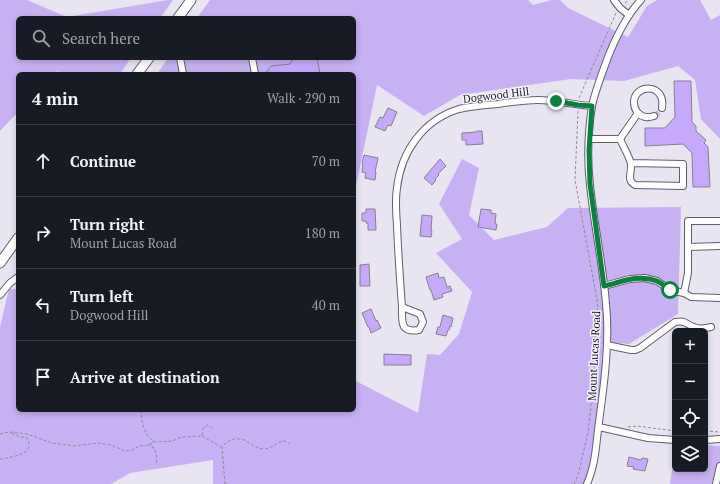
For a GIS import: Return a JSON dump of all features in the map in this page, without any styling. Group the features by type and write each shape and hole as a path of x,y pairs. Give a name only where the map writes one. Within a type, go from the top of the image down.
{"highway":[{"path":"179,16 191,0"},
{"path":"138,72 148,60"},
{"path":"0,264 16,241"}],"street":[{"path":"614,0 620,8 629,15"},
{"name":"Mount Lucas Road","path":"587,484 594,464 607,345 607,311 590,184 589,150 592,106 613,44 629,15 641,0"},
{"path":"180,60 183,72"},
{"path":"252,60 255,72"},
{"path":"654,116 647,118 638,113 635,109 634,100 639,92 643,89 653,89 657,91 662,99 662,108"},
{"name":"Dogwood Hill","path":"402,307 398,261 397,188 402,164 414,141 420,134 433,122 448,113 471,107 538,100 592,106"},
{"path":"620,140 638,113"},
{"path":"590,139 620,140"},
{"path":"620,140 631,163 630,180 635,186 683,186 683,164 631,163"},
{"path":"684,293 688,273 688,221 720,221"},
{"path":"688,247 720,246"},
{"path":"0,294 16,278"},
{"path":"604,286 630,279 645,278 657,281 670,290 684,293 691,297 720,298"},
{"path":"607,345 635,350 675,322 682,321 695,328 702,329 711,327"},
{"path":"598,427 648,438 672,440"},
{"path":"708,440 720,439"},
{"path":"716,484 720,466"}],"path":[{"path":"574,484 578,475 588,433 592,395 595,337 599,322 597,300 591,275 575,180 578,105 580,95 615,14 629,0"},
{"path":"142,412 143,425 148,436 155,442 173,441 181,437 202,436 222,447"},
{"path":"202,436 206,425 212,428"},
{"path":"623,427 637,426 672,431"},
{"path":"708,431 720,432"},
{"path":"0,434 10,432 26,434 52,443 74,446 98,443 111,444 125,451 132,450 140,446 149,445 154,441"},
{"path":"0,459 5,459 24,453 29,446 30,441 27,438 10,432"},
{"path":"225,484 222,447 226,442 234,439 244,440 261,449 268,449 280,442 285,441 290,444"},
{"path":"149,445 154,448 156,453 157,466"}],"shaded area":[{"path":"0,0 27,0 65,16 16,16 16,60 130,60 121,72 16,72 16,114 0,131"},
{"path":"168,0 173,0 161,16 73,16"},
{"path":"210,0 528,0 533,5 552,0 560,0 568,8 628,37 647,6 657,0 700,0 711,20 720,15 720,139 701,119 695,80 678,66 624,81 571,79 460,95 424,116 377,85 356,186 356,72 158,72 167,60 356,60 356,16 198,16"},
{"path":"462,159 479,168 469,215 494,240 547,227 568,208 681,207 678,314 629,344 606,342 588,480 586,484 213,484 213,460 130,473 111,484 0,484 0,327 9,289 16,289 16,412 356,412 356,381 418,413 427,354 440,355 459,334 472,292 436,253 462,239 439,204"},
{"path":"708,445 720,446 720,484 670,484 672,470 672,472 708,472"}],"building":[{"path":"292,60 317,60 320,72 266,72 271,66 290,64"},
{"path":"674,81 691,81 692,122 696,126 696,131 706,140 704,143 708,147 710,187 693,187 692,153 683,144 645,146 645,128 665,128 675,117"},
{"path":"388,108 397,112 391,126 388,125 385,131 375,127 380,117 383,118"},
{"path":"482,131 483,144 466,145 466,140 462,140 462,133"},
{"path":"364,155 378,158 375,180 365,178 366,173 362,172"},
{"path":"440,159 446,166 438,174 439,175 432,185 424,178"},
{"path":"366,209 375,209 376,230 368,230 368,223 366,223 366,221 362,221 362,213 366,213"},
{"path":"481,209 491,210 491,213 496,214 496,230 478,227"},
{"path":"422,215 432,216 431,237 420,236"},
{"path":"369,264 370,286 360,286 360,265"},
{"path":"438,273 439,278 444,277 447,287 450,286 452,291 442,294 443,297 434,300 426,277"},
{"path":"371,309 381,328 371,333 362,313"},
{"path":"443,315 453,318 451,327 450,326 446,336 436,334 438,327 440,327"},
{"path":"384,354 411,355 411,365 384,365"},
{"path":"629,457 641,460 642,458 648,459 645,471 633,469 634,467 627,466"}],"tunnel":[{"path":"654,116 660,112 662,108"}],"route":[{"path":"556,101 592,106 589,172 604,286 630,279 645,278 657,281 670,290"}]}
